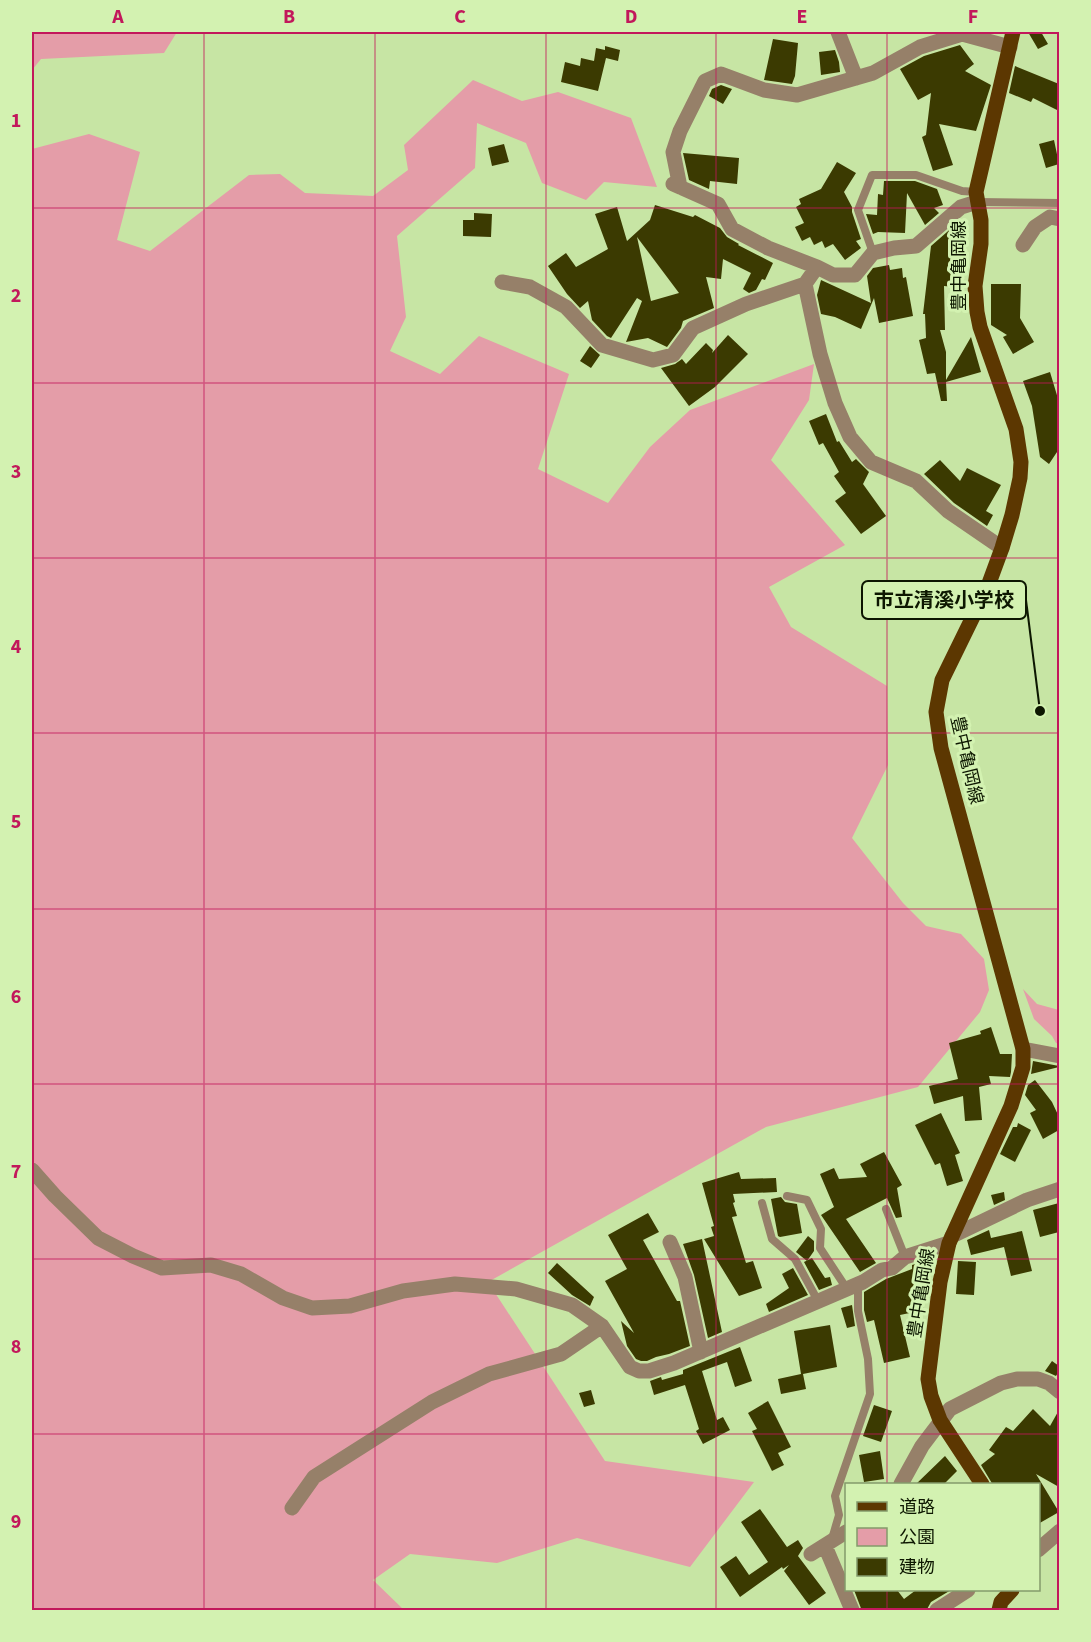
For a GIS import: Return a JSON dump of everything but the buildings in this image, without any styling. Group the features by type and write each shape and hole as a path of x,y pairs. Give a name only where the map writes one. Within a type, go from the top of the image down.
{"main road":[{"name":"豊中亀岡線","path":"981,1483 940,1420 931,1396 928,1379 940,1282 950,1239 1011,1106 1023,1067 1023,1049 941,748 936,712 942,680 988,586 1002,548 1016,497 1021,462 1016,429 980,327 975,286 981,244 981,220 977,197 1011,39"},
{"path":"999,1611 1007,1591"}],"street":[{"path":"838,32 856,78"},
{"path":"977,197 961,207 916,246 873,253 855,275 833,275 768,248 732,229 718,204 674,185 673,152 680,131 705,81 721,75 764,90 797,95 873,74 920,47 962,34 1011,39"},
{"path":"1023,245 1035,227 1050,217 1059,219"},
{"path":"502,282 530,287 566,307 602,345 653,360 673,355 693,328 746,304 805,284 817,267"},
{"path":"805,284 820,354 835,403 850,437 872,462 916,481 948,511 1002,548"},
{"path":"1023,1049 1059,1056"},
{"path":"32,1170 98,1238 162,1268 211,1265 241,1274 283,1298 312,1308 350,1306 403,1291 454,1284 516,1289 572,1305 602,1326 630,1367 639,1371 649,1371 701,1352 852,1286 882,1270 892,1268 905,1257 950,1239 1027,1200 1059,1189"},
{"path":"670,1242 685,1277 701,1352"},
{"path":"292,1508 314,1477 432,1402 489,1374 561,1354 602,1326"},
{"path":"902,1483 922,1446 950,1409 1001,1383 1017,1379 1038,1379 1049,1383 1059,1392"},
{"path":"1040,1548 1059,1531"},
{"path":"845,1533 822,1547 852,1611"},
{"path":"937,1611 967,1591"}],"lane":[{"path":"873,253 858,210 872,175 915,175 977,197 1059,202"},
{"path":"787,1196 807,1200 821,1229 820,1248 852,1286 868,1359 870,1394 835,1496 839,1515 822,1547"},
{"path":"762,1203 772,1239 795,1259 818,1301"},
{"path":"886,1209 905,1257"}],"green space":[{"path":"32,32 177,32 164,53 41,59 32,70"},
{"path":"473,80 522,101 558,92 631,118 657,187 604,182 586,200 542,183 526,143 477,123 475,168 397,236 406,317 390,351 440,374 479,336 569,374 538,469 608,503 650,447 690,410 814,364 809,400 771,460 845,545 769,587 791,627 887,686 888,765 852,838 903,903 926,926 961,934 984,959 989,990 980,1012 918,1087 766,1127 488,1282 605,1461 754,1482 690,1567 577,1538 497,1563 410,1554 373,1580 404,1610 32,1610 32,149 89,134 140,152 117,240 150,251 249,175 280,174 305,193 373,196 408,170 404,145"},
{"path":"1023,989 1037,1004 1059,1010 1059,1044 1034,1019"}],"place":[{"name":"市立清溪小学校","path":"1040,711"}]}
